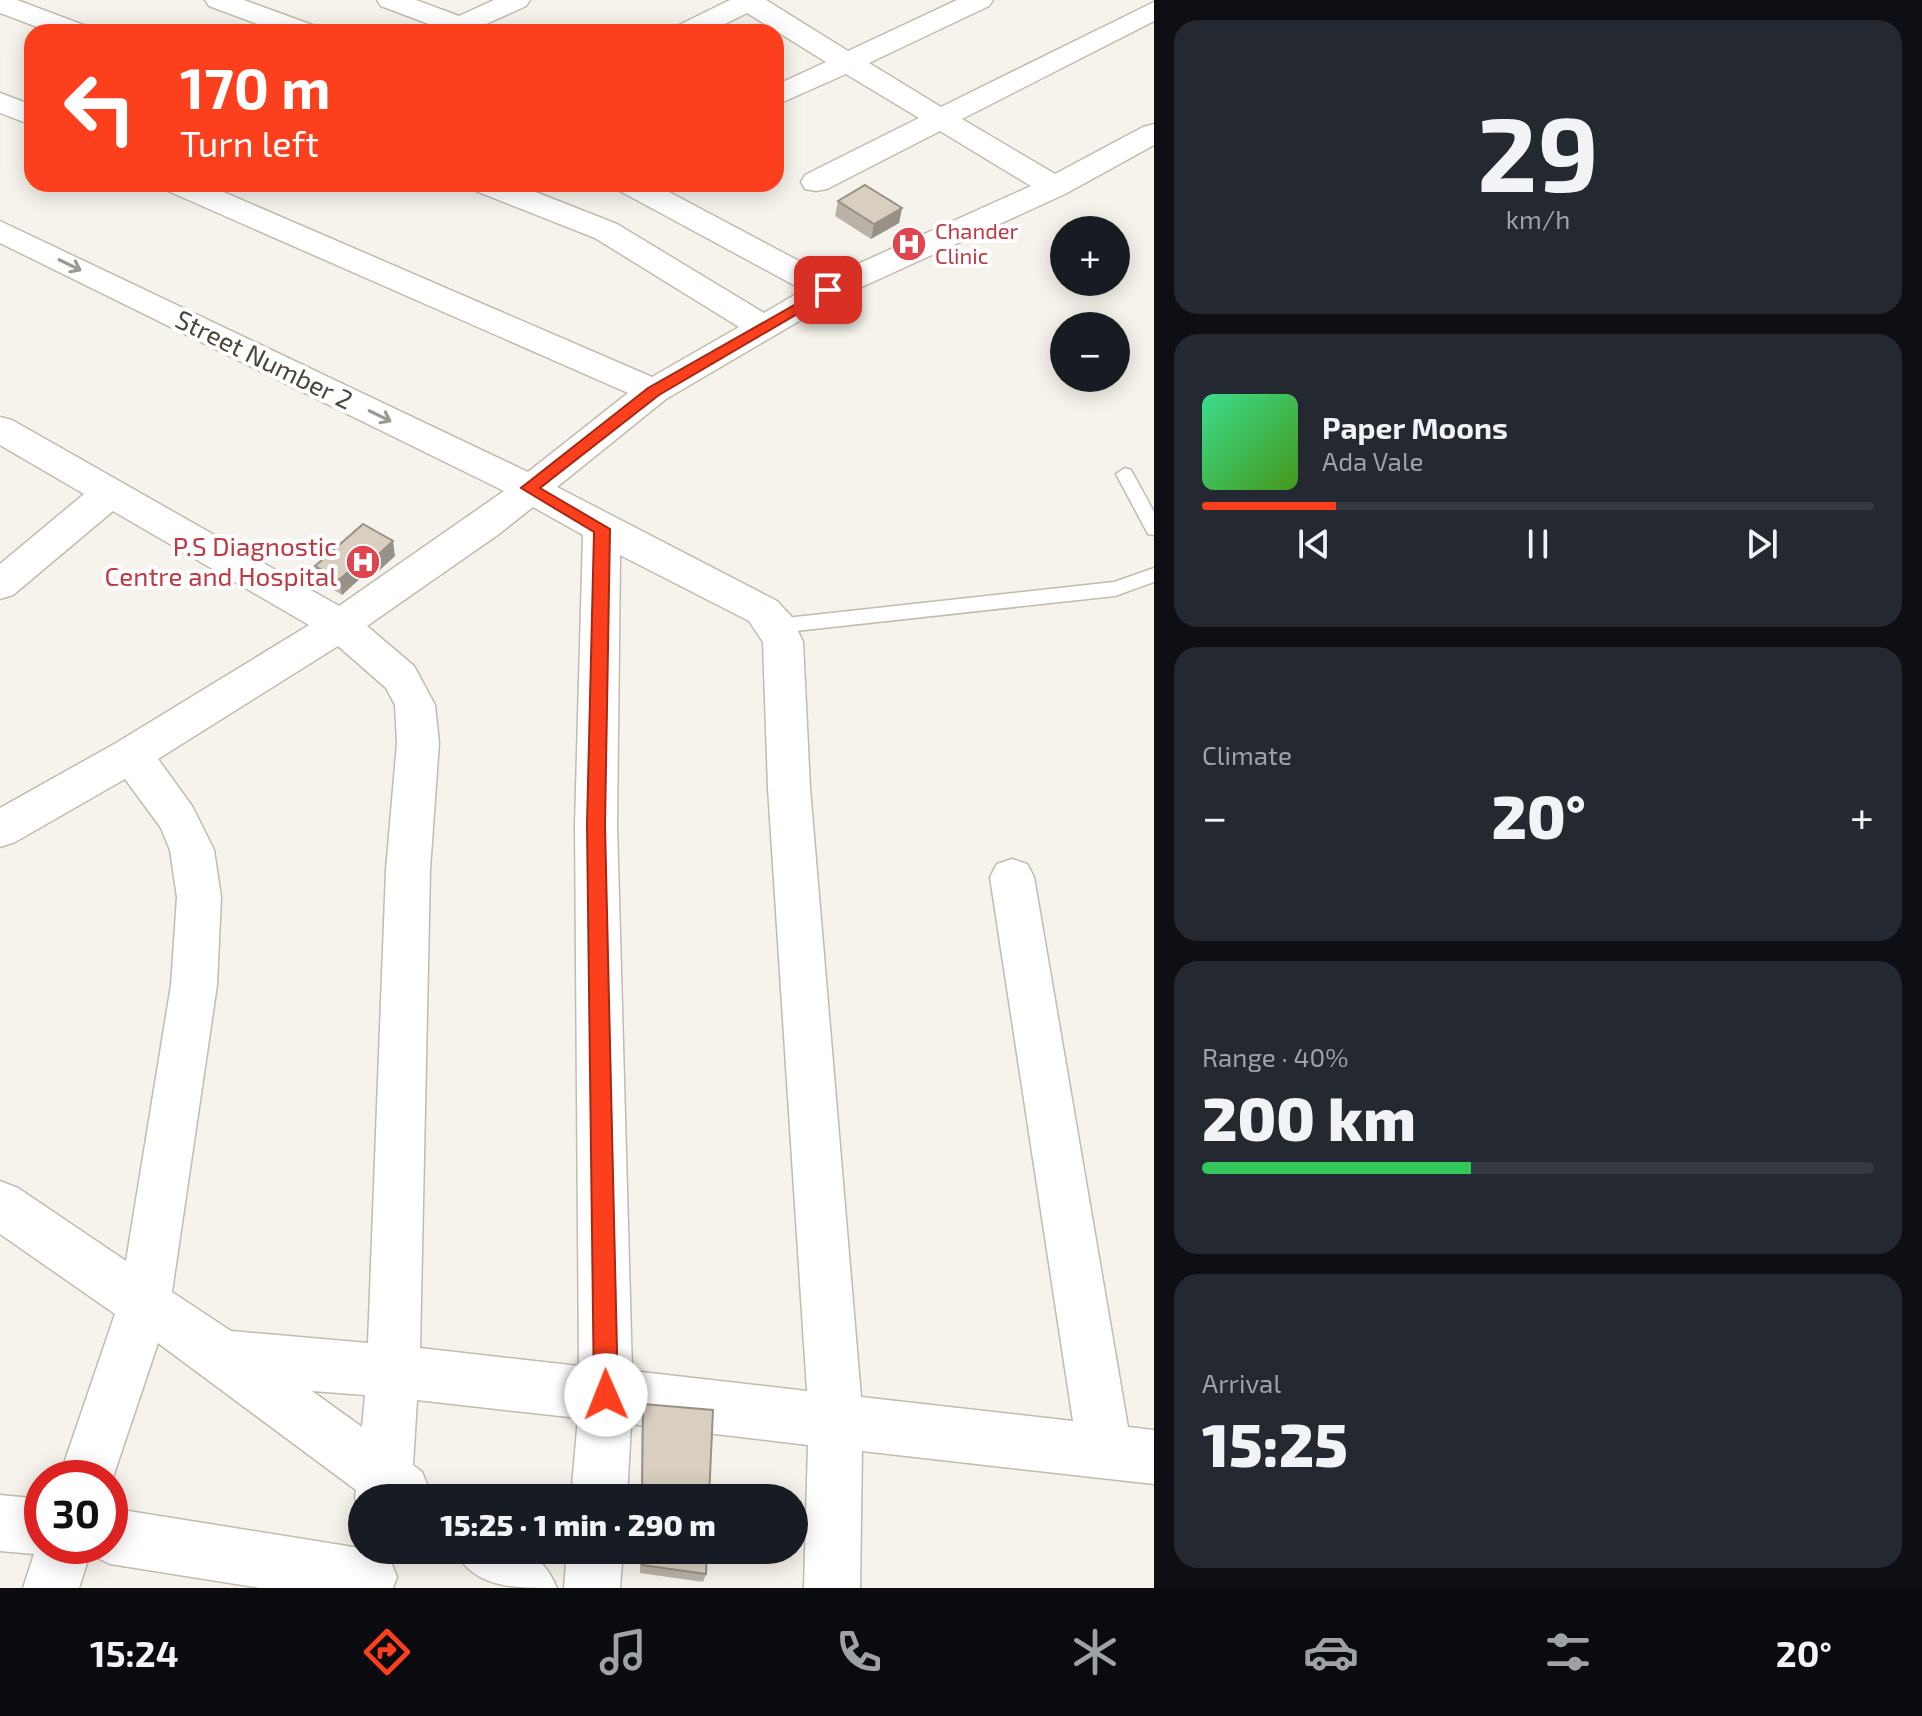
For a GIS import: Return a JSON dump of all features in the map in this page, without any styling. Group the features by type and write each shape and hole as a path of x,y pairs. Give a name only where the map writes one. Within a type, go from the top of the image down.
{"street":[{"path":"219,0 284,24"},
{"path":"261,15 286,0"},
{"path":"391,0 456,24"},
{"path":"478,24 516,0"},
{"path":"784,92 979,0"},
{"path":"703,24 748,1 1054,187"},
{"path":"16,9 55,24"},
{"path":"816,182 1154,10"},
{"path":"0,102 24,112"},
{"path":"0,829 131,755 340,625 486,525 654,391 828,290 1054,187 1154,133"},
{"path":"197,192 654,391"},
{"path":"507,192 606,231 762,327"},
{"path":"646,192 828,290"},
{"name":"Street Number 2","path":"0,231 516,499"},
{"path":"0,261 417,464 602,529 763,611 777,626 783,642 789,788 836,1421 832,1588"},
{"path":"2,431 112,491 340,625 400,677 415,705 418,743 408,870 393,1371 395,1484"},
{"path":"0,585 112,491"},
{"path":"600,1484 606,1395 596,825 602,529"},
{"path":"92,1460 145,1303 194,985 199,897 192,850 177,818 131,755"},
{"path":"223,1357 393,1371 1130,1454 1012,877"},
{"path":"0,1205 223,1357 385,1484"},
{"path":"0,1523 24,1525"},
{"path":"128,1538 370,1572"},
{"path":"51,1588 58,1564"},
{"path":"499,1564 529,1588"},
{"path":"592,1588 594,1564"}],"lane":[{"path":"1125,474 1154,529"},
{"path":"777,626 1115,589 1154,575"}],"building":[{"path":"865,185 902,208 874,224 838,201"},
{"path":"363,524 393,541 370,562 363,559 339,580 315,566"},
{"path":"643,1404 713,1410 710,1484 642,1484"},
{"path":"706,1564 706,1574 642,1565"}],"place":[{"name":"Chander Clinic","path":"909,244"},
{"name":"P.S Diagnostic Centre and Hospital","path":"363,562"}],"route":[{"path":"606,1395 596,825 602,529 529,488 654,391 828,290"}]}
